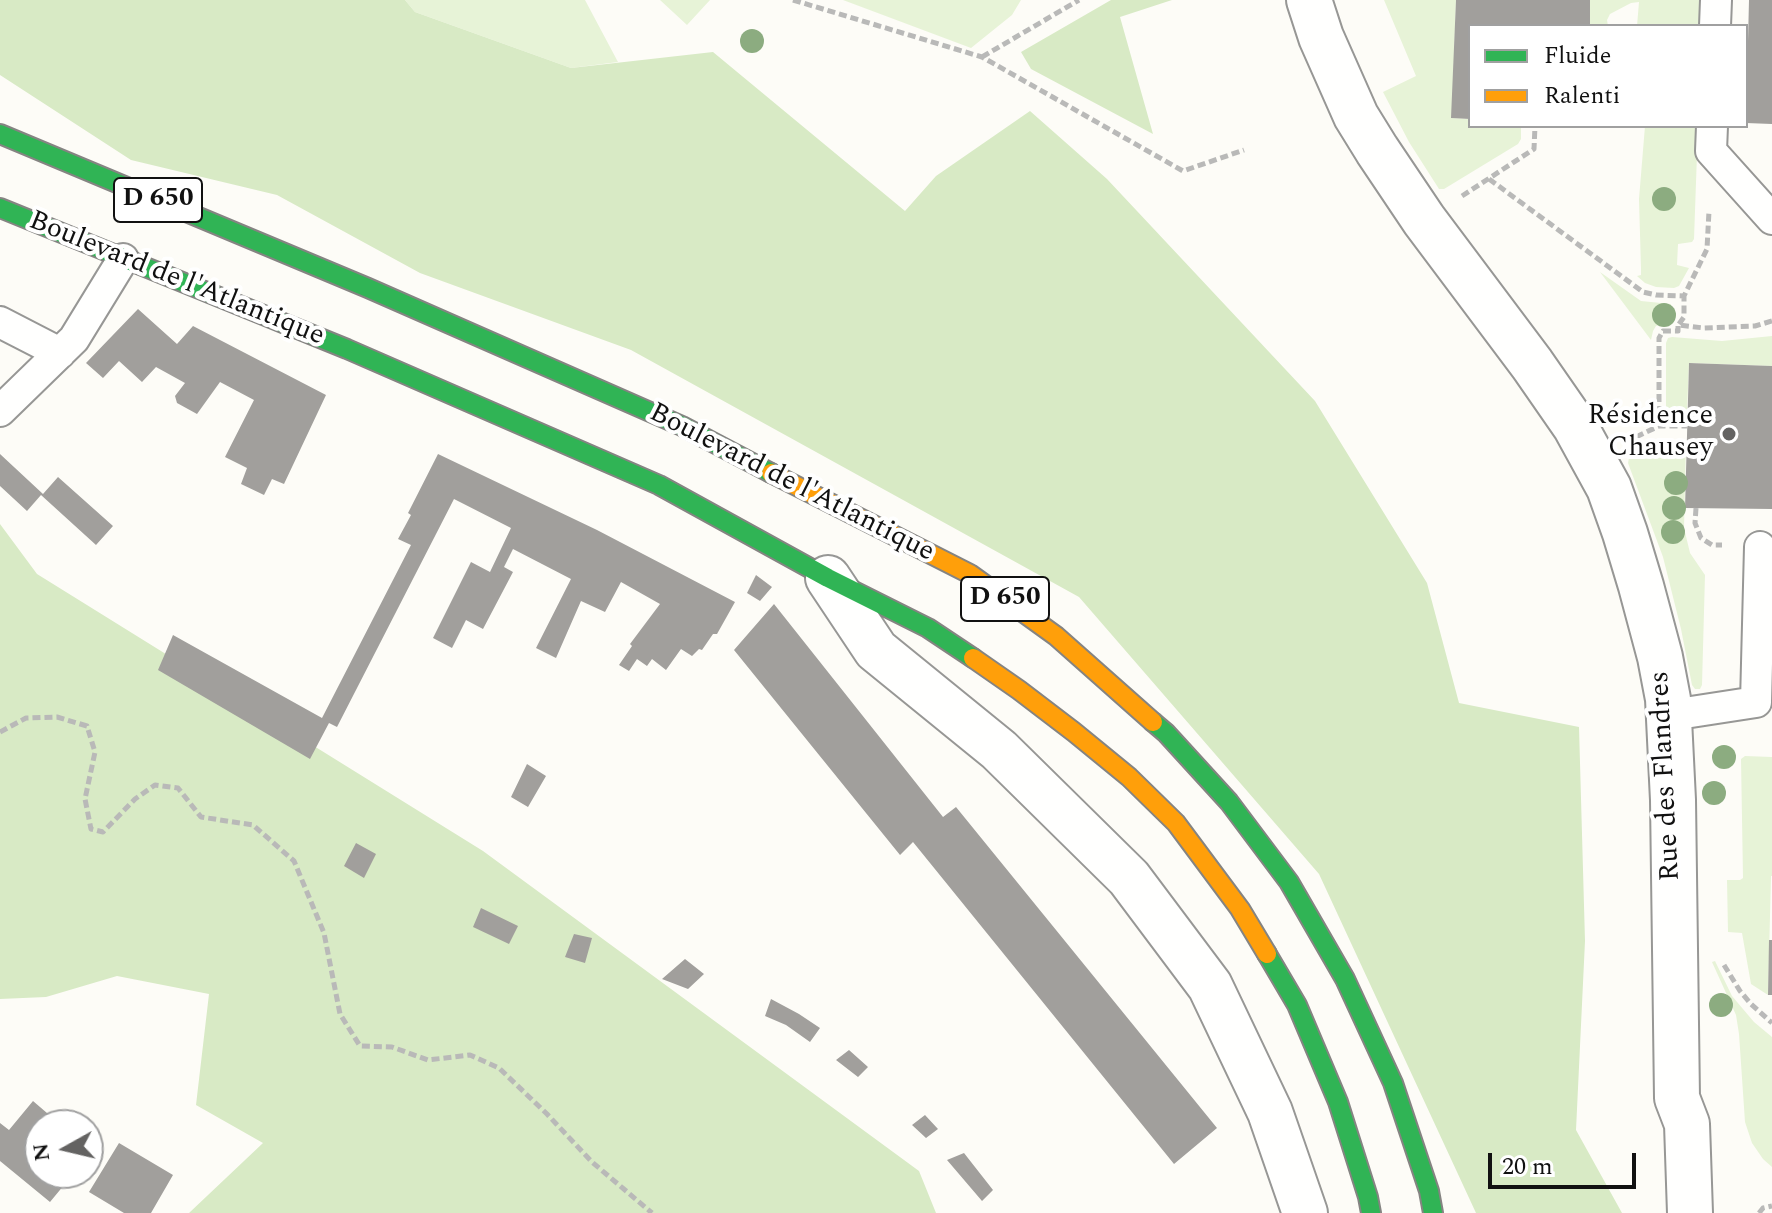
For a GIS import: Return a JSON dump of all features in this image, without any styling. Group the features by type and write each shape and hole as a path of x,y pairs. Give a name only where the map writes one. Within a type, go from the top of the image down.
{"main road":[{"name":"Boulevard de l'Atlantique","path":"0,134 368,288 682,426 970,574 1056,636 1166,733 1229,802 1289,882 1345,979 1387,1070 1436,1206"},
{"name":"Boulevard de l'Atlantique","path":"0,208 347,349 659,485 828,578 928,628 1019,690 1118,768 1176,823 1240,909 1297,1005 1338,1102 1371,1213"}],"street":[{"name":"Rue des Flandres","path":"1309,0 1321,37 1356,116 1377,150 1424,220 1532,364 1596,462 1609,488 1641,586 1669,706 1677,1098 1687,1124 1690,1213"},
{"name":"Boulevard de l'Atlantique","path":"828,578 876,650 999,750 1129,878 1210,986 1270,1112 1305,1213"}],"lane":[{"path":"1715,24 1716,0"},
{"path":"1711,139 1772,219"},
{"path":"0,411 74,339 123,259"},
{"path":"0,322 60,353"},
{"path":"1669,706 1691,712 1756,702 1760,547"}],"path":[{"path":"793,0 982,57 1183,171 1244,150"},
{"path":"982,57 1079,0"},
{"path":"1424,220 1534,149 1535,128"},
{"path":"1687,426 1659,426 1659,338 1663,331 1678,331 1684,317 1684,296 1707,249 1711,139"},
{"path":"1489,179 1643,292 1684,296"},
{"path":"1678,325 1704,328 1755,326 1772,321"},
{"path":"0,732 26,718 57,717 87,726 95,752 85,799 91,829 103,832 135,799 155,785 178,788 201,817 253,825 294,861 324,933 340,1014 360,1046 392,1047 428,1060 470,1055 499,1068 592,1162 652,1213"},
{"path":"1721,960 1740,991 1772,1023"},
{"path":"1759,1213 1763,1208 1772,1206"}],"green space":[{"path":"0,0 405,0 415,12 571,68 713,52 905,211 936,176 1030,111 1107,179 1315,401 1427,583 1459,703 1579,727 1585,941 1576,1130 1622,1213 1476,1213 1319,874 1079,597 631,350 420,273 277,195 131,160 0,75"},
{"path":"405,0 585,0 618,62 571,68 415,12"},
{"path":"660,0 710,0 687,25"},
{"path":"843,0 1021,0 1012,15 971,48"},
{"path":"1111,0 1172,0 1120,17 1153,134 1031,69 1021,52"},
{"path":"1384,0 1456,0 1452,118 1468,119 1468,128 1521,128 1518,144 1444,189 1439,189 1409,142 1383,92 1416,76"},
{"path":"1590,0 1702,0 1701,24 1637,24 1639,2 1610,14 1608,24 1590,24"},
{"path":"1645,128 1698,128 1694,239 1678,244 1677,265 1689,268 1679,286 1656,287 1637,276 1641,275 1639,199"},
{"path":"1600,272 1641,301 1671,304 1670,324 1656,326 1651,340"},
{"path":"1772,336 1772,366 1689,363 1687,412 1666,412 1668,338 1722,341"},
{"path":"1662,442 1686,442 1684,528 1690,553 1705,575 1700,689 1692,685 1663,557 1628,463 1632,455"},
{"path":"0,524 37,574 483,851 919,1171 936,1213 189,1213 263,1143 196,1105 209,994 117,976 46,997 0,999"},
{"path":"1745,756 1772,757 1768,995 1751,984 1742,933 1728,932 1727,880 1743,878 1741,759"},
{"path":"1715,961 1732,996 1754,1022 1772,1037 1772,1167 1752,1143 1745,1122 1736,1015 1712,962"}],"building":[{"path":"1456,0 1590,0 1590,24 1468,24 1468,119 1451,118"},
{"path":"1749,0 1772,0 1772,124 1748,123"},
{"path":"138,309 177,344 193,326 326,395 284,484 272,479 264,495 241,484 247,468 225,457 254,400 220,382 197,414 177,403 175,396 185,383 156,367 142,382 119,361 103,378 86,363"},
{"name":"Résidence Chausey","path":"1689,363 1772,366 1772,509 1685,508"},
{"path":"0,454 43,494 58,477 113,526 96,545 41,495 27,511 0,486"},
{"path":"438,454 597,530 735,602 717,634 713,634 702,650 699,649 692,656 681,649 666,670 652,659 647,666 637,659 629,671 619,665 632,646 630,644 660,604 621,582 605,612 581,601 556,658 536,648 571,579 513,549 504,567 513,572 483,629 466,620 452,648 433,638 471,562 490,572 511,528 454,499 337,727 329,723 310,759 158,670 173,635 322,718 411,545 398,539"},
{"path":"756,575 772,587 760,601 747,593"},
{"path":"774,604 943,817 956,807 1217,1128 1174,1164 913,842 900,855 734,650"},
{"path":"527,764 546,776 528,807 511,797"},
{"path":"356,843 376,854 364,878 344,866"},
{"path":"481,908 518,926 509,944 473,927"},
{"path":"574,934 592,938 585,963 565,957"},
{"path":"1769,940 1772,940 1772,995 1768,995"},
{"path":"685,959 704,974 688,989 662,979"},
{"path":"771,999 820,1028 810,1042 786,1025 765,1016"},
{"path":"849,1050 868,1067 858,1077 836,1060"},
{"path":"33,1101 42,1109 26,1109"},
{"path":"24,1112 24,1181 0,1161 0,1123 9,1130"},
{"path":"925,1115 938,1129 926,1138 912,1125"},
{"path":"119,1143 173,1175 151,1213 124,1213 89,1192 91,1189 104,1189 104,1168"},
{"path":"964,1153 993,1190 982,1201 947,1160"},
{"path":"34,1189 61,1189 50,1202"}],"traffic: fast":[{"path":"0,134 368,288 682,426 771,473"},
{"path":"0,208 347,349 659,485 828,578 928,628 973,658"},
{"path":"1153,722 1229,802 1289,882 1345,979 1393,1083 1429,1191 1433,1213"},
{"path":"1267,954 1297,1005 1338,1102 1371,1213"}],"traffic: slow":[{"path":"771,473 970,574 1056,636 1153,722"},
{"path":"973,658 1074,732 1129,777 1176,823 1240,909 1267,954"}],"place":[{"name":"Résidence Chausey","path":"1729,434"}]}
